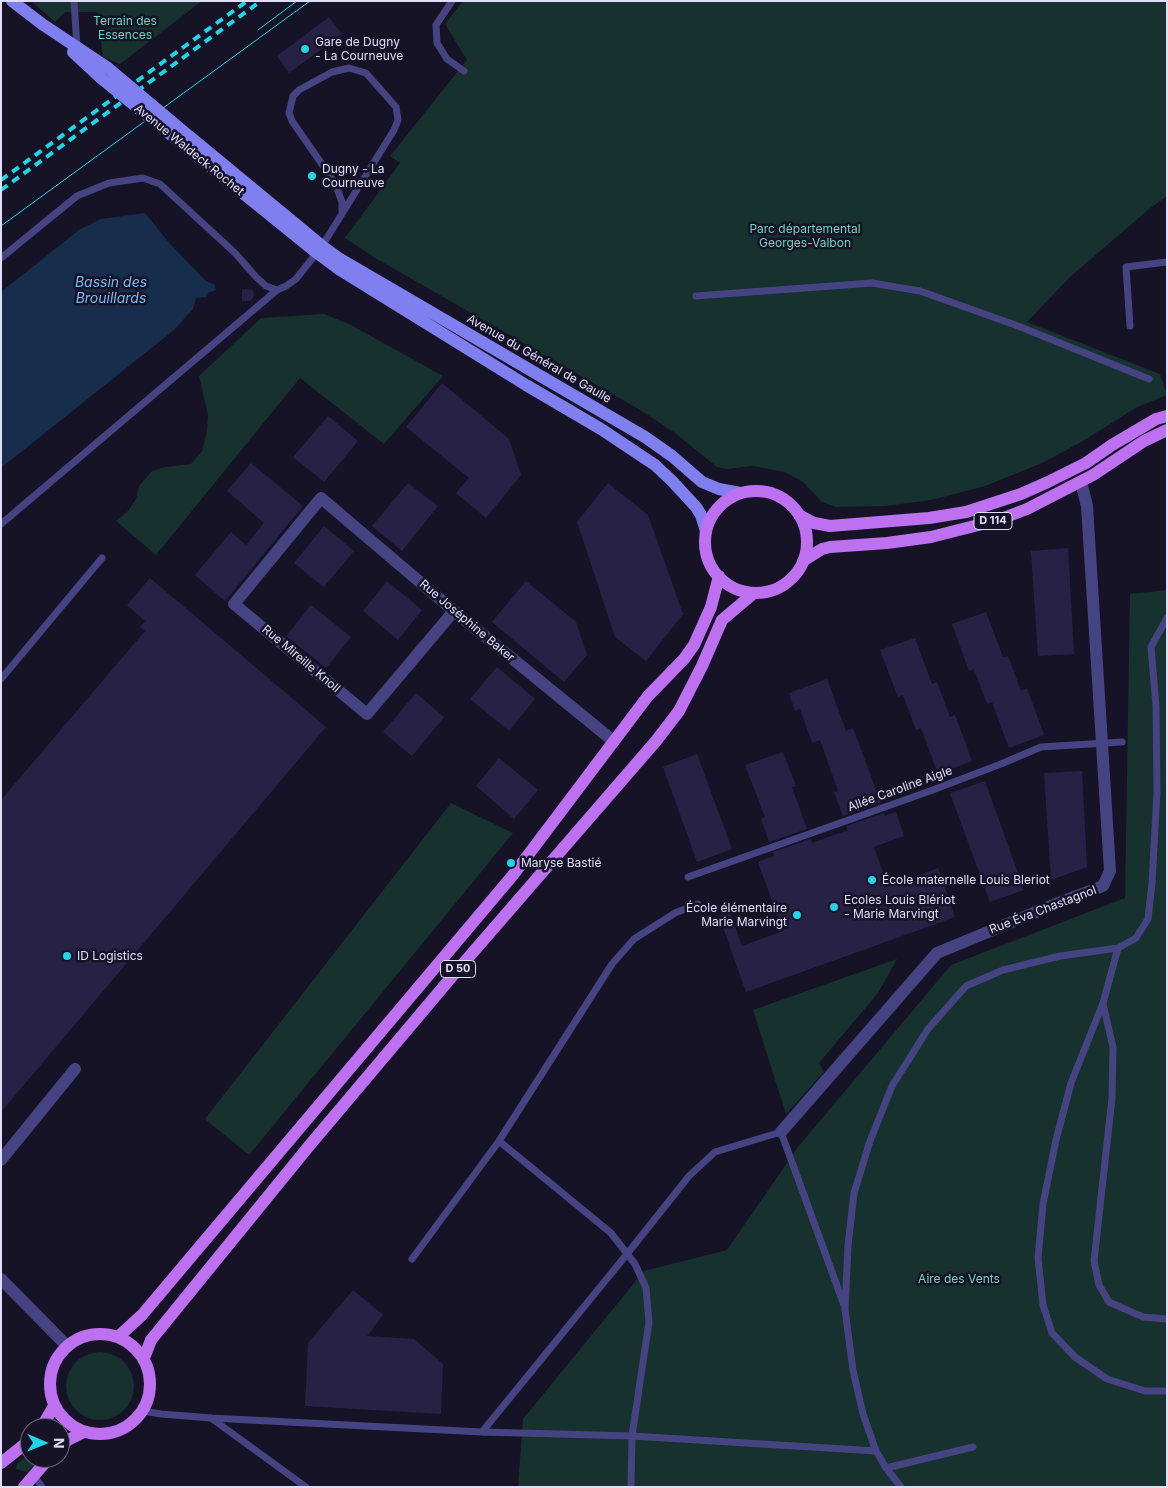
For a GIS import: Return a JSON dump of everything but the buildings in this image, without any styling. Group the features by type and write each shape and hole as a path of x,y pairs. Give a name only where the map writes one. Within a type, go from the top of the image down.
{"main road":[{"name":"Avenue Waldeck Rochet","path":"12,1 105,73 319,250 340,270 601,429 655,465 696,507 701,515 706,531"},
{"name":"Avenue Waldeck Rochet","path":"42,24 77,47 105,73"},
{"name":"Avenue du Général de Gaulle","path":"319,250 340,259 646,437 702,482 719,489 740,493"},
{"name":"D 114","path":"799,515 814,523 830,526 929,518 966,512 1021,494 1048,482 1086,463 1112,444 1167,416"},
{"name":"D 114","path":"803,561 822,549 830,547 887,543 931,537 990,522 1027,509 1081,482 1144,441 1167,430"},
{"path":"754,491 780,496 791,504 799,515 807,538 806,550 797,572 783,584 766,591 741,590 729,585 719,576 708,560 705,541 706,531 713,515 725,502 740,493 754,491"},
{"name":"D 50","path":"118,1337 142,1315 513,875 648,696 684,659 694,645 712,607 719,576"},
{"name":"D 50","path":"144,1358 151,1340 309,1146 455,973 656,741 679,711 702,666 722,620 754,592"},
{"path":"108,1334 118,1337 133,1346 144,1358 150,1377 148,1400 143,1411 130,1425 112,1434 99,1435 84,1432 75,1429 65,1421 54,1406 49,1385 51,1371 57,1357 77,1339 87,1335 108,1334"},
{"path":"47,1418 54,1406"},
{"path":"70,1439 84,1432"},
{"path":"1,1463 20,1448"},
{"path":"24,1487 41,1468"}],"street":[{"name":"Rue Éva Chastagnol","path":"781,1132 937,953 1103,886 1110,871 1087,506 1081,482"},
{"name":"Rue Joséphine Baker","path":"234,604 321,498 613,742"},
{"name":"Rue Mireille Knoll","path":"234,604 367,714 454,611"},
{"path":"1,1160 75,1069"},
{"path":"1,1279 67,1346"}],"lane":[{"path":"74,1 77,47"},
{"path":"452,1 436,25 437,43 447,59 464,71"},
{"path":"1,524 277,290 296,279 319,250 394,130 398,120 396,106 366,73 349,68 332,72 299,90 293,96 290,113 292,121 335,183 342,202 342,212"},
{"path":"1,258 77,196 109,183 143,178 160,184 234,253 256,278 266,286 277,290"},
{"path":"1130,326 1126,267 1167,262"},
{"path":"696,296 872,284 920,291 1018,326 1149,379"},
{"path":"1,679 102,558"},
{"path":"896,1485 876,1451 863,1414 853,1370 845,1310 848,1246 854,1193 870,1141 892,1086 928,1028 966,986 1003,970 1060,956 1118,948 1136,938 1148,919 1157,792 1156,706 1151,647 1167,618"},
{"name":"Allée Caroline Aigle","path":"688,877 948,784 1041,747 1122,742"},
{"path":"412,1259 499,1141 612,964 634,939 675,912 698,904"},
{"path":"1118,948 1103,1003 1071,1083 1051,1167 1044,1204 1038,1258 1043,1305 1052,1333 1075,1357 1107,1378 1145,1391 1167,1391"},
{"path":"1103,1003 1114,1047 1111,1108 1094,1261 1099,1285 1109,1302 1143,1317 1167,1319"},
{"path":"482,1432 628,1254 689,1176 715,1152 781,1132 845,1310"},
{"path":"499,1141 611,1233 635,1264 646,1288 649,1322 632,1436 631,1487"},
{"path":"143,1411 156,1414 211,1418 482,1432 632,1436 876,1451"},
{"path":"211,1418 306,1487"},
{"path":"886,1468 973,1447"},
{"path":"34,1476 42,1487"}],"green space":[{"name":"Terrain des Essences","path":"31,1 202,1 120,64 103,57 97,12 65,12 55,22"},
{"name":"Parc départemental Georges-Valbon","path":"463,1 1167,1 1167,196 1149,209 1070,277 1027,322 1160,374 1167,395 1137,407 1083,441 1042,463 985,486 931,500 885,506 836,507 822,502 803,482 785,472 753,466 727,469 717,467 675,433 642,411 377,259 345,238 400,163 390,156 467,60 445,24"},
{"path":"324,314 351,325 443,376 384,444 300,378 156,555 116,521 128,511 136,499 139,486 152,471 191,464 202,451 207,431 208,415 199,376 261,318"},
{"name":"Aire des Vents","path":"1167,590 1167,1487 518,1487 523,1419 644,1271 727,1250 798,1147 951,965 1125,898 1130,594"},
{"path":"451,803 513,833 249,1155 205,1119"},
{"path":"897,959 878,993 819,1063 824,1072 786,1114 753,1010"},
{"path":"100,1352 113,1354 124,1362 132,1373 134,1386 132,1399 124,1410 113,1418 100,1420 87,1418 76,1410 68,1399 66,1386 68,1373 76,1362 87,1354"},
{"path":"20,1461 20,1468 31,1468 27,1472 16,1469"}],"water":[{"name":"Bassin des Brouillards","path":"145,213 171,245 206,281 215,285 216,290 208,293 207,297 196,298 193,309 174,330 1,468 1,292 79,230 101,219"}],"tram line":[{"path":"258,30 297,1"},
{"path":"1,226 310,1"}],"railway":[{"path":"1,180 247,1"},
{"path":"1,190 261,1"}],"place":[{"name":"Gare de Dugny - La Courneuve","path":"305,49"},
{"name":"Dugny - La Courneuve","path":"312,176"},
{"name":"Maryse Bastié","path":"511,863"},
{"name":"École maternelle Louis Bleriot","path":"872,880"},
{"name":"Ecoles Louis Blériot - Marie Marvingt","path":"834,907"},
{"name":"École élémentaire Marie Marvingt","path":"797,915"},
{"name":"ID Logistics","path":"67,956"}]}
